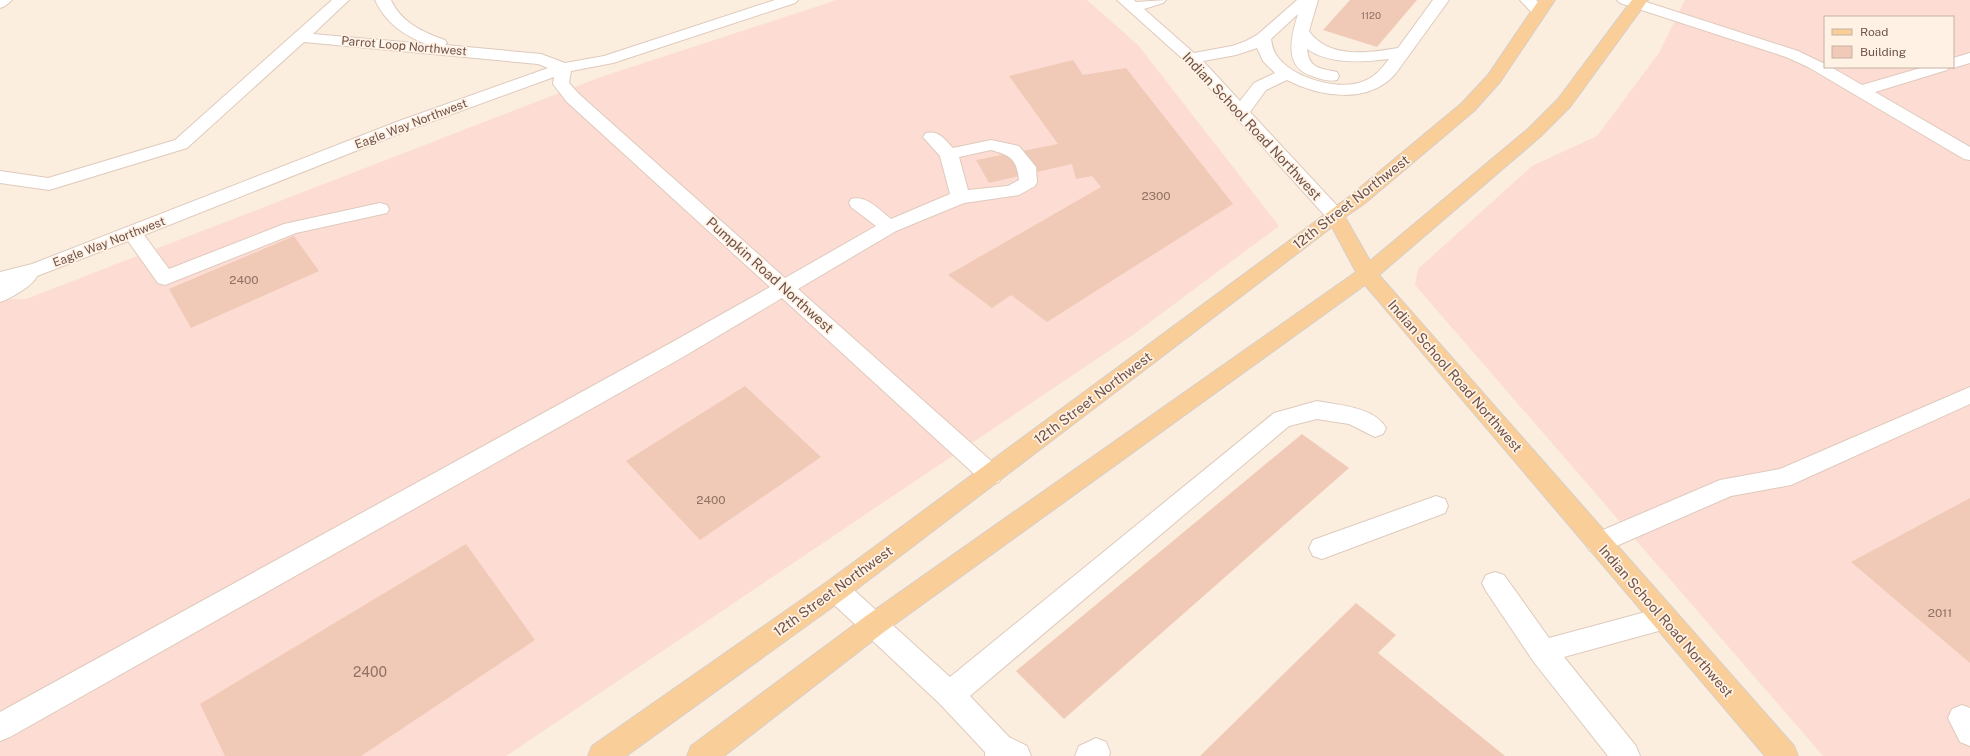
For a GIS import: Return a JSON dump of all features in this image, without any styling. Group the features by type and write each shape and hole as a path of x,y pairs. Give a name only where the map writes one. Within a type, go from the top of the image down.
{"main road":[{"path":"701,756 875,624 1367,274 1535,132 1564,103 1634,1"},
{"name":"12th Street Northwest","path":"602,756 836,590 1357,200 1468,107 1494,78 1538,4"},
{"name":"Indian School Road Northwest","path":"1335,215 1367,274 1784,756"}],"street":[{"path":"0,3 4,0"},
{"path":"0,177 48,184 181,144 341,0"},
{"path":"383,0 386,8 399,23 421,37 469,52"},
{"name":"Eagle Way Northwest","path":"0,279 38,269 405,125 562,68 608,60 790,0"},
{"path":"1130,4 1158,0"},
{"path":"1191,58 1246,47 1263,38 1280,21 1306,0"},
{"path":"1310,0 1301,31 1299,56 1304,65 1320,73 1340,77 1360,77 1391,68"},
{"path":"1263,38 1266,54 1279,68 1289,74 1319,86 1347,90 1369,85 1380,79 1391,68 1442,0"},
{"path":"1634,1 1792,54 1814,64 1970,155"},
{"name":"Indian School Road Northwest","path":"1130,4 1191,58 1335,215"},
{"path":"1301,31 1303,36 1313,45 1338,55 1372,58 1403,52"},
{"name":"Parrot Loop Northwest","path":"299,37 541,59 562,68"},
{"path":"1954,63 1970,58"},
{"name":"Pumpkin Road Northwest","path":"562,68 562,84 573,98 991,475"},
{"path":"1860,91 1938,68"},
{"path":"1241,113 1255,89 1271,79 1289,74"},
{"path":"932,137 948,154 960,197"},
{"path":"0,727 785,288 889,227 960,197 1012,191 1028,182 1027,167 1013,150 991,145 948,154"},
{"path":"858,203 889,227"},
{"path":"132,233 165,278 291,228 380,209"},
{"name":"Eagle Way Northwest","path":"0,295 38,269"},
{"path":"1598,542 1728,487 1783,478 1970,395"},
{"path":"950,695 1282,419 1317,410 1354,416 1375,428"},
{"path":"1322,548 1436,506"},
{"path":"1495,583 1543,652 1626,756"},
{"path":"836,590 875,624 950,695 1005,753"},
{"path":"1543,652 1574,642 1664,619"}],"shaded area":[{"path":"837,0 1087,0 1138,45 1279,226 1134,334 506,756 0,756 0,299 26,299 598,78"},
{"path":"1685,0 1970,0 1970,756 1823,756 1415,285 1418,269 1532,166 1597,136 1659,53"}],"building":[{"path":"1350,0 1417,0 1377,47 1323,30"},
{"path":"1073,60 1083,75 1126,68 1233,204 1047,322 1011,295 992,308 948,275 1101,187 1092,176 1076,179 1072,164 989,183 976,160 1058,144 1009,76"},
{"path":"294,236 319,271 191,328 169,289"},
{"path":"745,386 821,457 700,540 626,461"},
{"path":"1302,434 1349,468 1064,719 1016,671"},
{"path":"1970,498 1970,663 1851,562"},
{"path":"466,544 535,640 361,756 225,756 200,704"},
{"path":"1356,603 1396,635 1378,653 1505,756 1200,756"}]}
